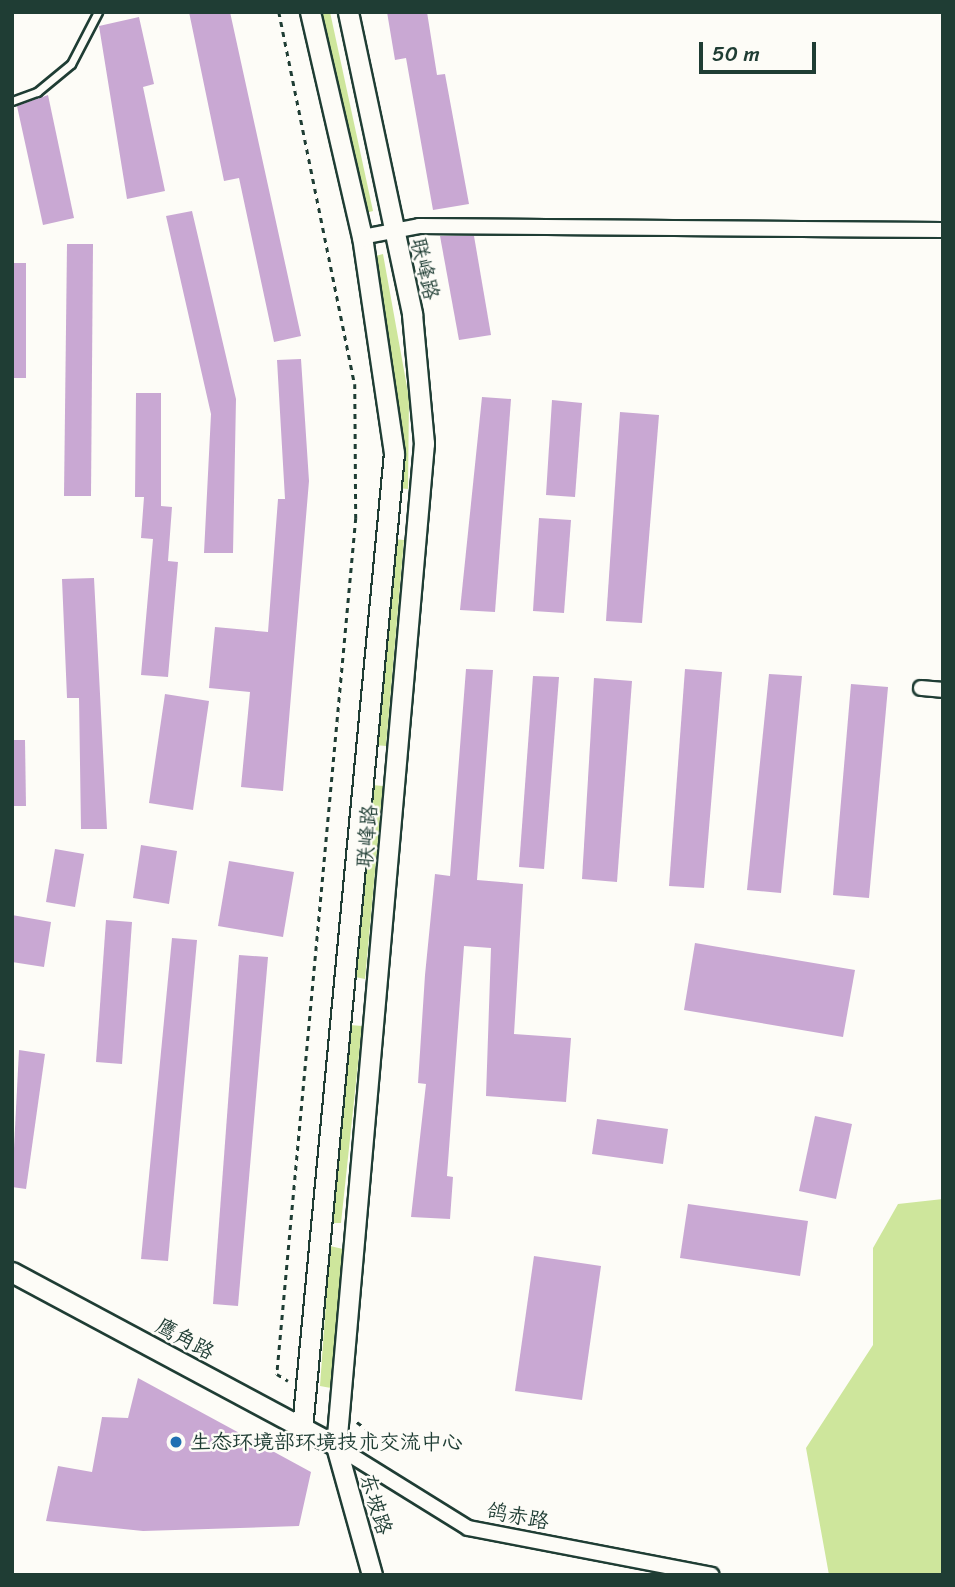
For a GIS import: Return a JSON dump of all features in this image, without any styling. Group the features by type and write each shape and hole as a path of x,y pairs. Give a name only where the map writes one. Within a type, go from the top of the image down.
{"main road":[{"name":"联峰路","path":"302,1428 394,453 362,237 310,12"},
{"name":"联峰路","path":"336,1446 424,443 411,314 348,12"},
{"name":"鹰角路","path":"12,1272 336,1446"},
{"name":"东坡路","path":"336,1446 372,1575"}],"street":[{"name":"联峰路","path":"362,237 393,230 943,230"},
{"path":"921,688 943,690"},
{"name":"鸽赤路","path":"336,1446 468,1528 712,1575"}],"lane":[{"path":"12,101 37,92 71,64 98,12"}],"path":[{"path":"279,12 355,384 356,518 277,1374 306,1392"},
{"path":"339,1411 365,1428"}],"green space":[{"path":"318,12 330,12 373,211 362,214"},
{"path":"383,254 409,398 408,489 397,488 396,397 372,257"},
{"path":"393,539 404,540 386,746 375,745"},
{"path":"372,785 383,786 365,979 355,977"},
{"path":"350,1025 362,1026 341,1223 331,1223"},
{"path":"943,1199 943,1575 829,1575 806,1448 873,1345 873,1248 898,1204"},
{"path":"330,1246 343,1249 331,1388 320,1386"}],"building":[{"path":"189,12 230,12 301,336 274,342 239,178 224,181"},
{"path":"387,12 427,12 437,75 445,74 469,204 433,210 406,58 395,60"},
{"path":"139,17 154,84 143,87 165,191 127,199 99,26"},
{"path":"48,95 74,218 43,225 17,106"},
{"path":"192,211 236,399 233,553 204,553 211,414 166,216"},
{"path":"440,236 474,236 491,335 459,340"},
{"path":"67,244 93,244 91,496 64,496"},
{"path":"12,263 26,263 26,378 12,378"},
{"path":"301,359 309,481 283,791 241,787 250,692 209,688 215,627 268,632 278,499 285,499 277,360"},
{"path":"136,393 161,393 161,506 172,507 168,561 178,562 168,677 141,675 153,539 141,538 144,497 135,497"},
{"path":"482,397 511,399 495,612 460,610"},
{"path":"552,400 582,403 575,497 546,495"},
{"path":"620,412 659,415 642,623 606,621"},
{"path":"539,518 571,520 564,613 533,611"},
{"path":"94,578 107,829 81,829 79,698 67,698 62,579"},
{"path":"466,669 493,670 477,880 523,884 514,1034 571,1038 566,1102 486,1096 491,948 464,946 447,1176 453,1177 450,1219 411,1217 426,1084 418,1083 435,874 450,876"},
{"path":"685,669 722,672 704,888 669,886"},
{"path":"769,674 802,676 781,893 747,890"},
{"path":"533,676 559,677 544,869 519,867"},
{"path":"594,678 632,681 617,882 582,879"},
{"path":"851,684 888,687 869,898 833,895"},
{"path":"165,694 209,701 193,810 149,803"},
{"path":"12,740 25,740 26,806 12,806"},
{"path":"141,845 177,851 169,904 133,898"},
{"path":"55,849 84,854 75,907 46,902"},
{"path":"229,861 294,872 283,937 218,926"},
{"path":"12,915 51,922 44,967 12,962"},
{"path":"106,920 132,922 122,1064 96,1062"},
{"path":"172,938 197,940 168,1261 141,1259"},
{"path":"695,943 855,970 843,1037 684,1010"},
{"path":"239,955 268,957 238,1306 213,1304"},
{"path":"19,1050 45,1054 26,1189 12,1187"},
{"path":"815,1116 852,1124 836,1199 799,1191"},
{"path":"597,1119 668,1129 663,1164 592,1154"},
{"path":"688,1204 808,1221 800,1276 680,1258"},
{"path":"534,1256 601,1266 582,1400 515,1391"},
{"name":"生态环境部环境技术交流中心","path":"138,1378 311,1472 299,1526 143,1531 46,1521 58,1466 92,1472 102,1417 128,1418"}],"place":[{"name":"生态环境部环境技术交流中心","path":"176,1442"}]}
